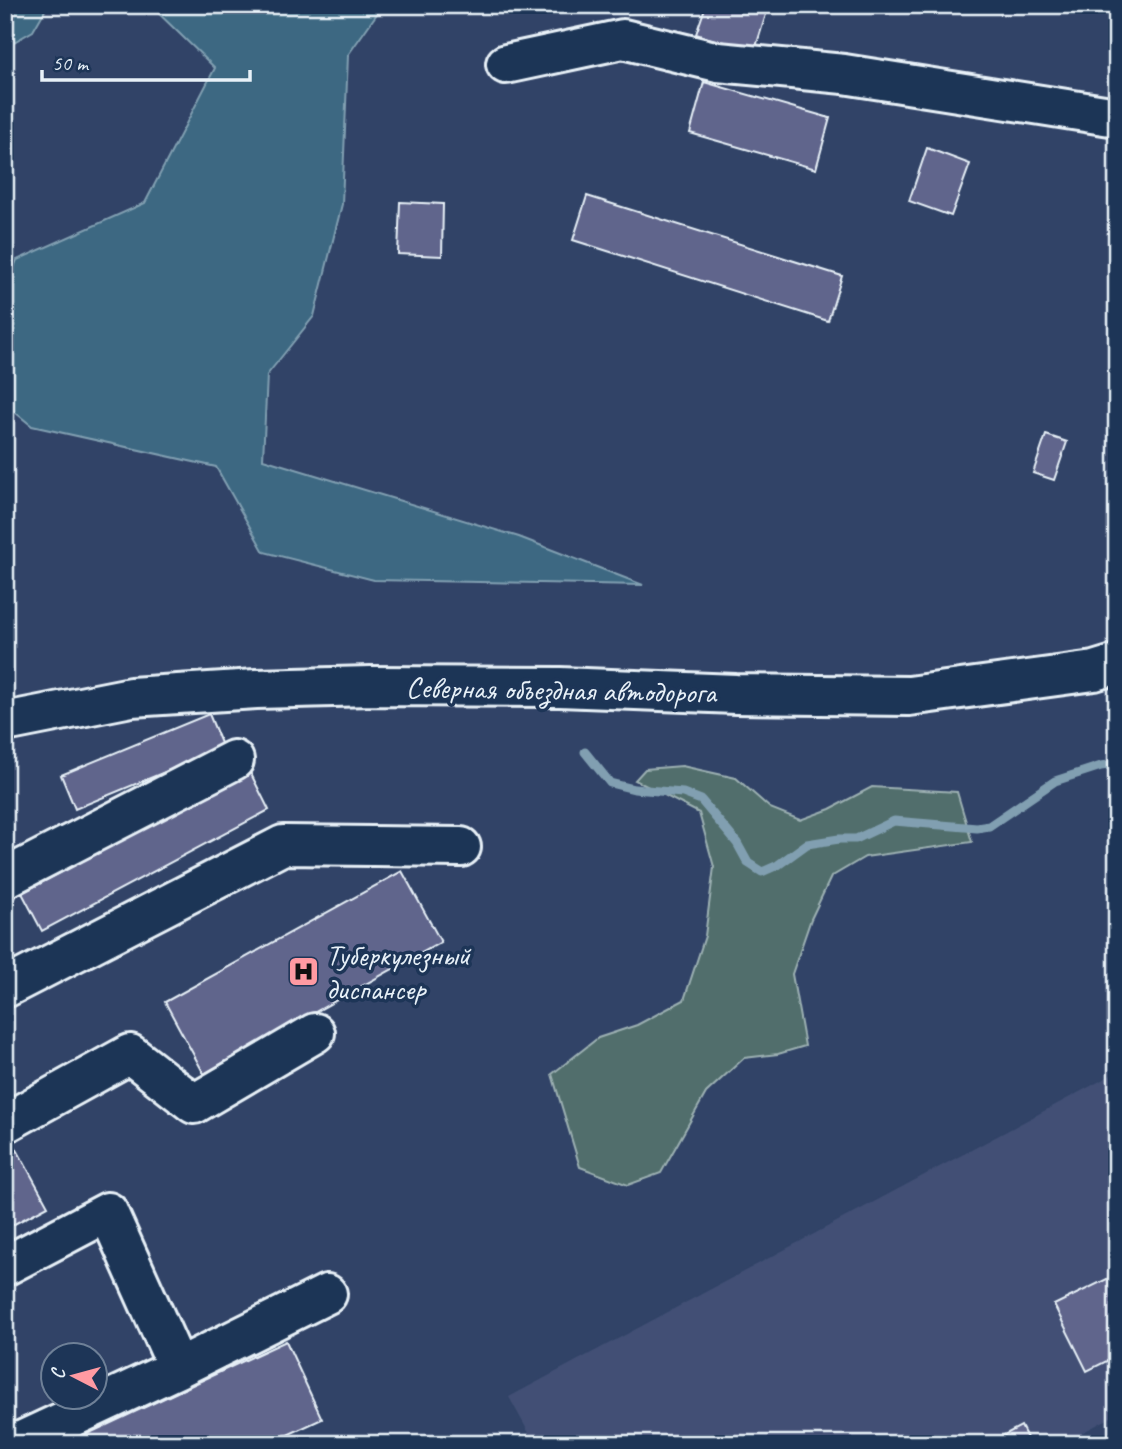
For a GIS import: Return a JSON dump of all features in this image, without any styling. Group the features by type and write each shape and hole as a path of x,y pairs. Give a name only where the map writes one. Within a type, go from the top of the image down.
{"street":[{"path":"506,64 623,39 718,62 844,74 1117,117"},
{"name":"Северная объездная автодорога","path":"5,722 131,697 256,688 560,687 736,694 909,696 1094,671 1117,664"},
{"path":"5,878 234,761"},
{"path":"5,988 283,845 461,847"},
{"path":"5,1122 130,1054 194,1104 315,1033"},
{"path":"5,1265 108,1212 178,1368"},
{"path":"15,1444 178,1368 327,1294"}],"shaded area":[{"path":"5,5 48,5 33,31 5,47"},
{"path":"150,5 383,5 348,55 342,204 314,316 267,375 263,459 519,537 643,585 374,580 264,552 216,467 32,426 5,404 5,287 17,260 145,203 215,68"},
{"path":"1117,1072 1117,1414 1061,1444 535,1444 509,1397"}],"green space":[{"path":"682,766 736,778 770,808 800,820 830,809 872,787 957,792 972,842 865,857 831,877 811,919 792,974 805,1046 778,1054 744,1058 706,1093 661,1173 628,1185 580,1167 552,1074 598,1038 637,1025 684,1000 705,936 714,867 699,813 635,780 645,769"}],"building":[{"path":"706,5 759,5 768,8 754,53 696,34"},
{"path":"1117,33 1117,71 1108,69"},
{"path":"704,82 830,118 816,169 690,133"},
{"path":"927,148 970,164 951,216 909,201"},
{"path":"587,196 842,276 828,321 573,240"},
{"path":"400,202 443,204 442,256 398,254"},
{"path":"1117,228 1117,254 1110,252"},
{"path":"1046,435 1067,442 1054,480 1033,473"},
{"path":"209,714 223,748 75,809 61,775"},
{"path":"250,772 269,810 42,931 22,893"},
{"name":"Туберкулезный диспансер","path":"402,871 441,942 204,1074 165,1002"},
{"path":"15,1146 48,1206 5,1229 5,1151"},
{"path":"1117,1274 1117,1356 1087,1371 1054,1305"},
{"path":"286,1341 322,1419 268,1444 66,1444"},
{"path":"1021,1426 1027,1438 1015,1444 1008,1444 1004,1435"}],"waterway":[{"path":"585,752 610,783 634,789 683,793 701,800 737,843 748,863 762,872 778,865 807,844 856,839 894,821 977,828 989,826 1055,781 1101,766 1117,764"}],"place":[{"name":"Туберкулезный диспансер","path":"303,972"}]}
